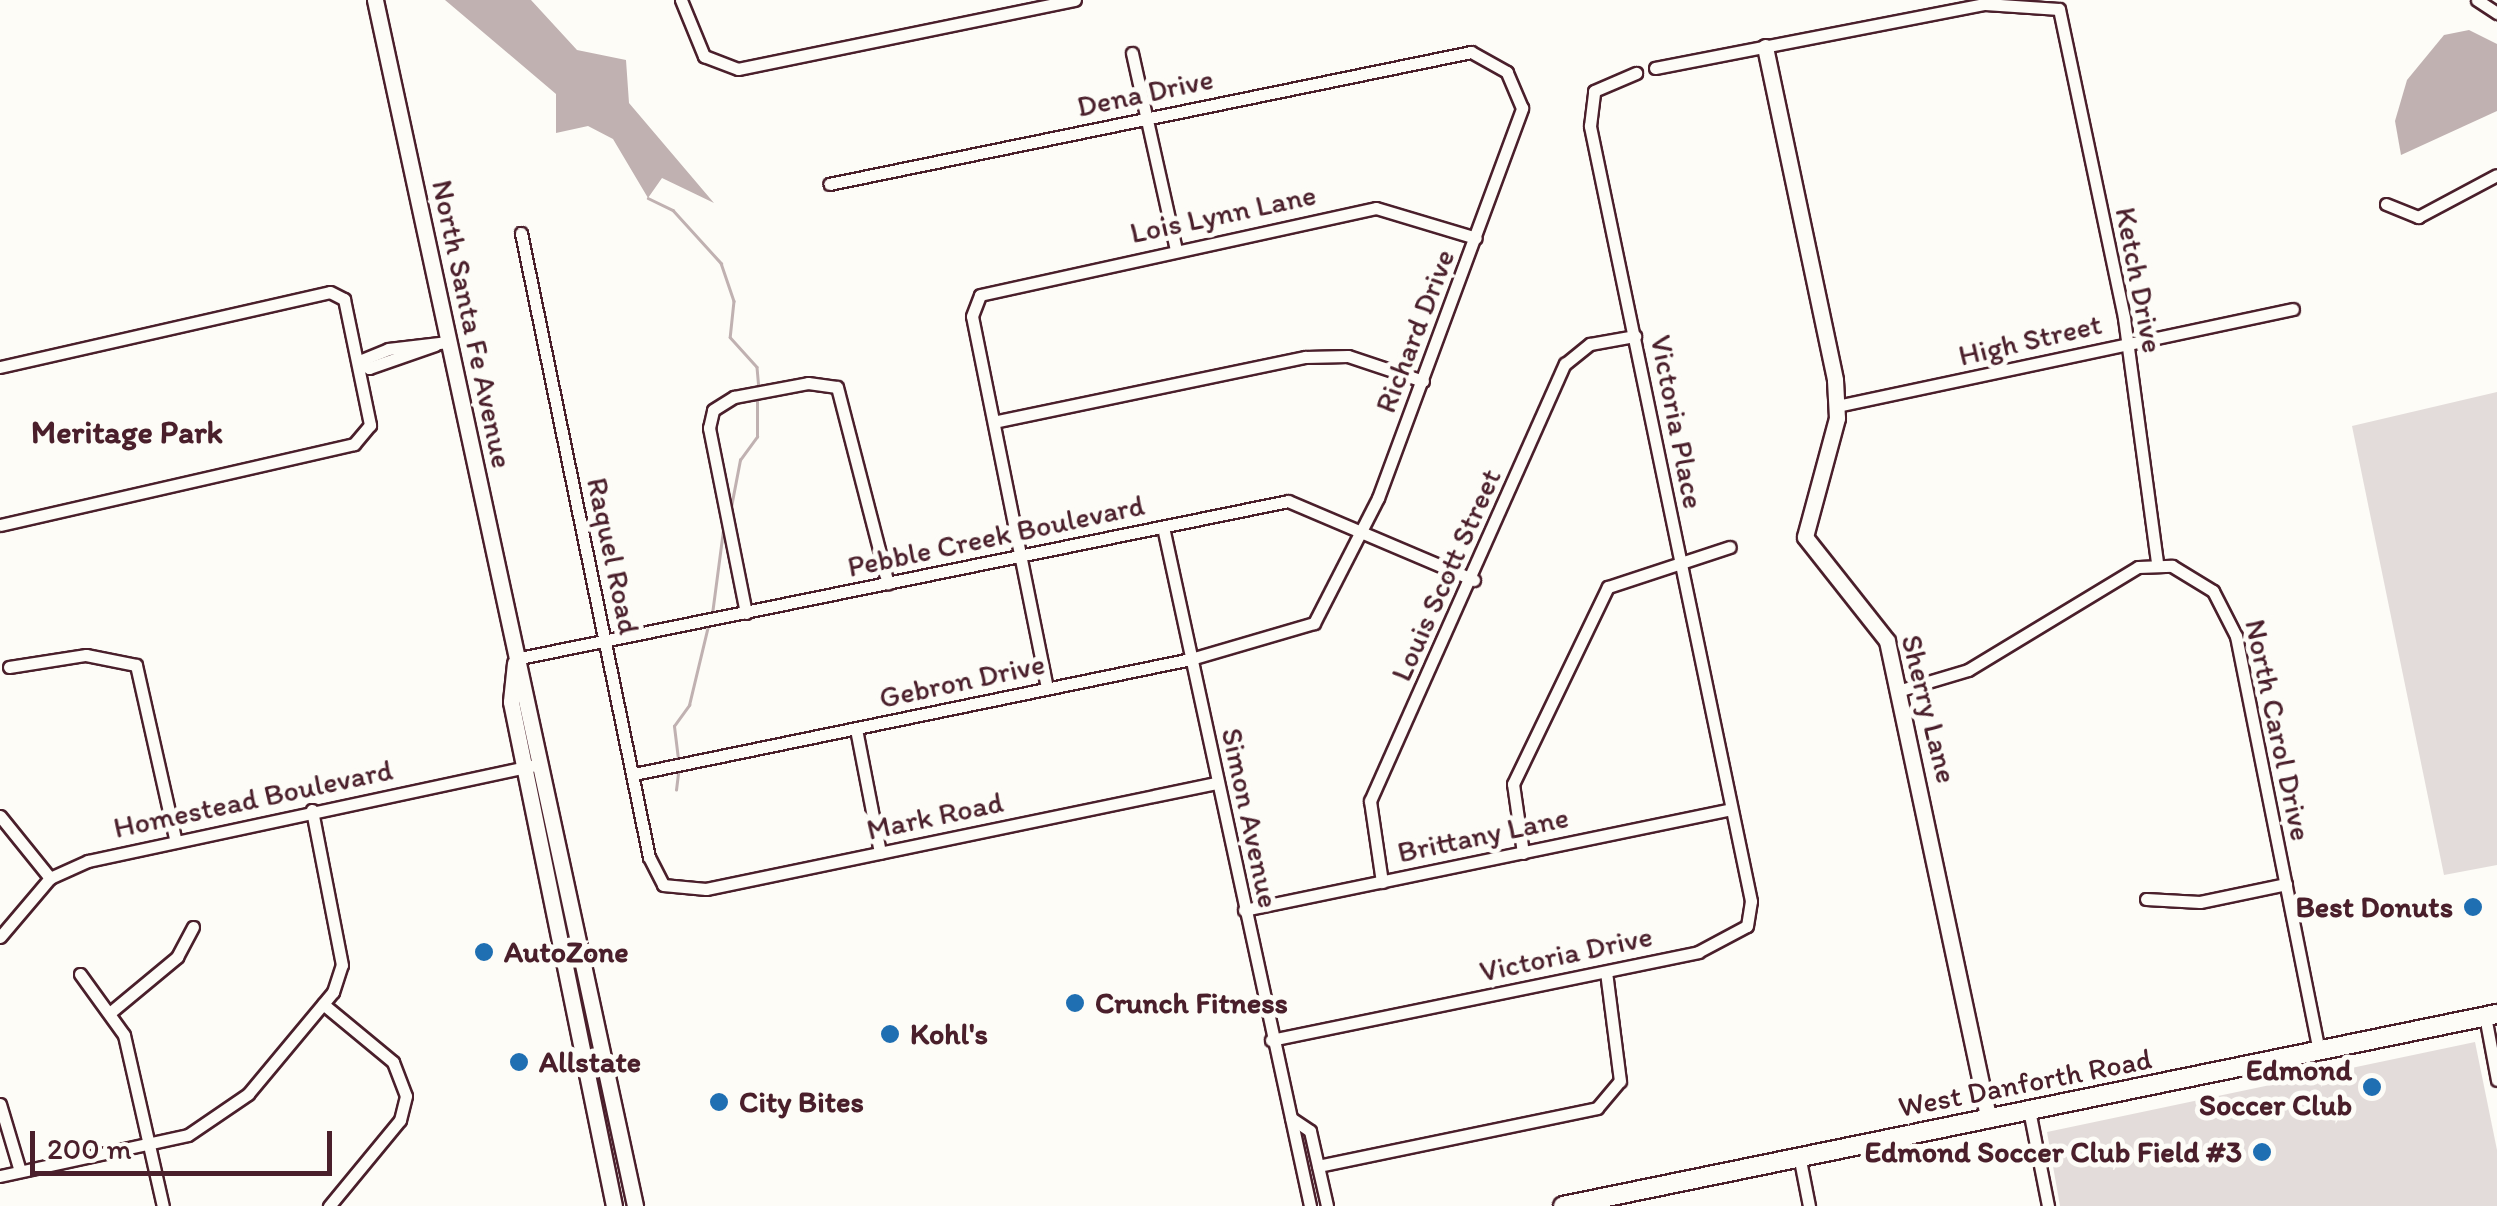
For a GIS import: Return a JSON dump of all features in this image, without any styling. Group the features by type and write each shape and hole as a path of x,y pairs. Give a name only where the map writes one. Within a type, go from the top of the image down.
{"main road":[{"name":"West Danforth Road","path":"1563,1206 2491,1015"}],"street":[{"name":"North Santa Fe Avenue","path":"375,0 441,343 515,660 546,763 635,1206"},
{"path":"682,0 704,56 738,69 1074,0"},
{"path":"2477,0 2497,14"},
{"name":"Ketch Drive","path":"1764,47 1985,4 2059,9 2126,344 2157,563"},
{"path":"1655,68 1764,47"},
{"name":"Sherry Lane","path":"1764,47 1837,406 1805,537 1875,617 1901,690 1989,1119"},
{"name":"Dena Drive","path":"829,184 1472,52"},
{"name":"Richard Drive","path":"1300,633 1322,611 1423,381 1522,108 1507,72 1472,52"},
{"path":"1132,53 1176,250"},
{"name":"Victoria Place","path":"1636,74 1602,83 1588,106 1731,809"},
{"path":"2386,204 2418,217 2497,174"},
{"name":"Lois Lynn Lane","path":"998,421 972,316 980,295 1376,208 1476,238"},
{"name":"Raquel Road","path":"521,233 604,642 664,885"},
{"path":"0,367 330,292 344,299 368,435 0,525"},
{"name":"High Street","path":"1837,406 2293,309"},
{"name":"Louis Scott Street","path":"1382,882 1370,801 1474,580 1565,364 1590,344 1635,336"},
{"path":"358,362 388,348 441,343"},
{"path":"358,362 392,363 441,343"},
{"path":"388,348 392,363"},
{"path":"1046,688 1026,554 998,421 1305,357 1348,356 1423,381"},
{"path":"746,613 711,448 713,410 734,397 826,382 852,420 888,584"},
{"name":"Pebble Creek Boulevard","path":"515,660 1288,501 1474,580"},
{"name":"Simon Avenue","path":"1163,526 1271,1040 1310,1206"},
{"path":"1523,853 1514,784 1608,587 1679,558 1730,547"},
{"path":"1901,690 1968,670 2115,577 2157,563"},
{"name":"North Carol Drive","path":"2157,563 2194,578 2224,606 2319,1052"},
{"name":"Gebron Drive","path":"634,774 1300,633"},
{"path":"9,667 86,655 136,665 176,842"},
{"name":"North Santa Fe Avenue","path":"515,660 512,702 614,1206"},
{"path":"856,729 880,852"},
{"name":"Homestead Boulevard","path":"50,878 176,842 312,810 546,763"},
{"name":"Mark Road","path":"664,885 706,890 1216,783"},
{"name":"Brittany Lane","path":"1244,910 1731,809"},
{"name":"Victoria Drive","path":"1271,1040 1724,945 1747,926 1751,901 1731,809"},
{"path":"0,1176 150,1144 222,1120 323,1004 343,954 312,810"},
{"path":"0,816 50,878 0,937"},
{"path":"2146,899 2200,902 2286,884"},
{"path":"112,1011 177,956 193,927"},
{"path":"562,940 572,938 592,986"},
{"path":"1318,1166 1597,1108 1620,1081 1606,972"},
{"path":"80,974 112,1011 150,1144 163,1206"},
{"path":"323,1004 392,1062 406,1096 400,1120 329,1206"},
{"path":"2491,1015 2497,1080"},
{"path":"580,1026 600,1078 609,1077"},
{"path":"0,1104 20,1172"},
{"path":"2029,1110 2048,1206"},
{"name":"Simon Avenue","path":"1291,1118 1310,1131 1327,1206"},
{"path":"1799,1155 1809,1206"}],"shaded area":[{"path":"445,0 531,0 577,50 626,60 629,103 714,203 662,178 648,198 613,139 588,126 556,133 556,94"},
{"path":"2469,30 2497,44 2497,111 2401,155 2395,121 2407,80 2444,35"},
{"path":"2497,392 2497,865 2444,875 2352,426"},
{"name":"Edmond Soccer Club","path":"2475,1042 2497,1150 2497,1206 2060,1206 2047,1132"}],"waterway":[{"path":"648,198 673,210 721,263 734,301 730,337 757,367 759,390"},
{"path":"731,507 740,460 757,437 757,397"},
{"path":"712,614 724,523"},
{"path":"678,759 674,726 689,705 708,626"},
{"path":"676,790 679,767"}],"place":[{"name":"Best Donuts","path":"2473,907"},
{"name":"AutoZone","path":"484,952"},
{"name":"Crunch Fitness","path":"1075,1003"},
{"name":"Kohl's","path":"890,1034"},
{"name":"Allstate","path":"519,1062"},
{"name":"Edmond Soccer Club","path":"2372,1087"},
{"name":"City Bites","path":"719,1102"},
{"name":"Edmond Soccer Club Field #3","path":"2262,1152"}],"district":[{"name":"Meritage Park","path":"127,432"}]}
